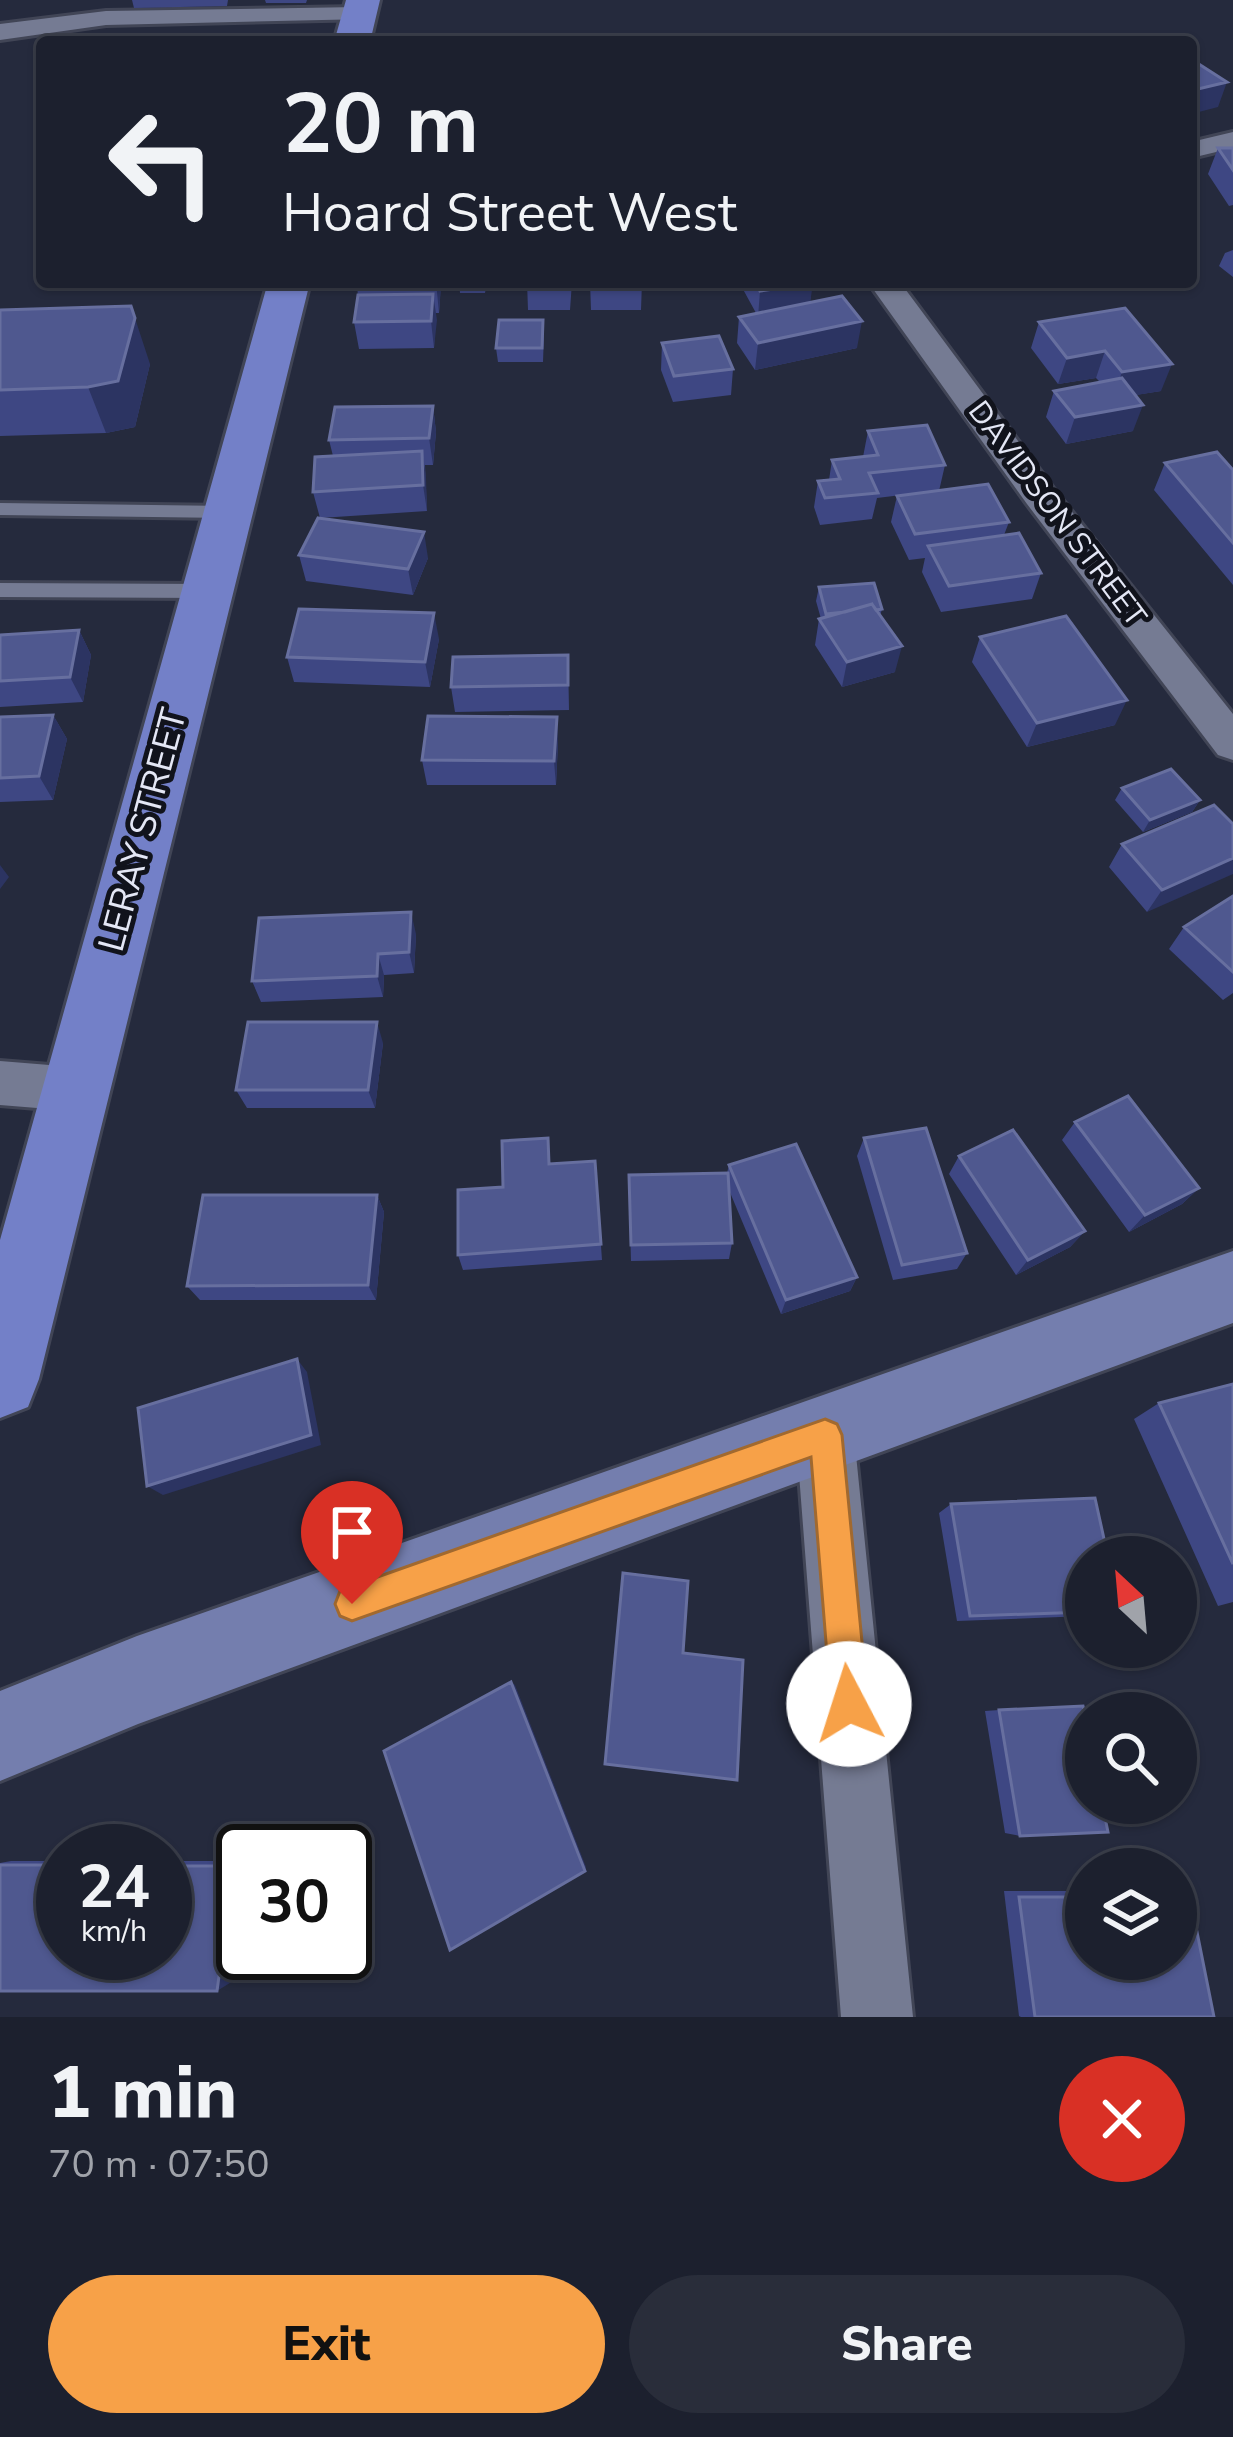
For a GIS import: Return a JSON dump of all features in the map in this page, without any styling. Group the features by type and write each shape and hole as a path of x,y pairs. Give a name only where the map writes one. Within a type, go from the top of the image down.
{"main road":[{"name":"LERAY STREET","path":"0,1379 287,288"}],"street":[{"path":"0,32 106,18 358,19"},
{"path":"1197,149 1233,140"},
{"name":"DAVIDSON STREET","path":"888,288 1040,496 1233,744"},
{"path":"0,1083 74,1089"},
{"path":"0,1736 160,1672 1233,1287"},
{"path":"825,1435 877,2017"}],"lane":[{"path":"0,508 228,512"},
{"path":"0,590 206,591"}],"building":[{"path":"1197,63 1227,82 1197,89"},
{"path":"1218,148 1233,148 1233,170"},
{"path":"433,294 431,321 354,322 358,295"},
{"path":"842,296 862,321 758,343 739,317"},
{"path":"131,306 135,318 118,381 88,387 0,390 0,310"},
{"path":"1125,308 1172,364 1122,372 1105,351 1067,358 1039,322"},
{"path":"499,320 543,320 542,348 496,348"},
{"path":"719,336 733,369 674,376 662,343"},
{"path":"1122,378 1143,405 1075,417 1054,391"},
{"path":"433,406 429,438 329,440 335,407"},
{"path":"927,425 945,465 869,473 878,493 825,498 818,481 840,479 832,460 878,455 868,431"},
{"path":"422,451 423,485 313,492 315,457"},
{"path":"1217,452 1233,470 1233,543 1165,463"},
{"path":"988,484 1009,522 915,534 897,496"},
{"path":"318,518 424,532 408,569 299,555"},
{"path":"1019,533 1041,573 949,586 928,546"},
{"path":"874,583 882,609 872,604 826,614 819,587"},
{"path":"872,604 902,646 847,662 819,619"},
{"path":"299,609 434,613 425,662 287,657"},
{"path":"1066,616 1127,700 1037,723 980,637"},
{"path":"79,630 70,677 0,681 0,635"},
{"path":"568,655 568,685 451,687 453,657"},
{"path":"53,715 39,776 0,778 0,717"},
{"path":"428,716 557,717 554,761 422,760"},
{"path":"1171,769 1200,800 1150,820 1122,788"},
{"path":"1214,805 1233,824 1233,858 1162,890 1122,844"},
{"path":"1233,896 1233,972 1184,927"},
{"path":"411,912 409,952 378,954 377,976 252,981 259,918"},
{"path":"248,1022 377,1022 368,1090 236,1090"},
{"path":"1128,1096 1199,1188 1145,1215 1075,1122"},
{"path":"926,1128 967,1253 902,1265 864,1138"},
{"path":"1013,1130 1085,1231 1028,1260 959,1156"},
{"path":"548,1138 549,1164 595,1161 601,1244 458,1255 458,1190 503,1187 502,1141"},
{"path":"796,1144 857,1277 786,1300 729,1165"},
{"path":"728,1173 732,1243 631,1245 629,1175"},
{"path":"203,1195 377,1195 368,1285 187,1286"},
{"path":"297,1359 311,1435 147,1486 138,1408"},
{"path":"1233,1384 1233,1564 1159,1403"},
{"path":"1095,1498 1103,1536 1065,1536 1065,1613 970,1616 951,1504"},
{"path":"623,1573 688,1581 683,1653 743,1660 737,1780 605,1764"},
{"path":"511,1682 585,1871 450,1950 384,1751"},
{"path":"1065,1707 1065,1824 1106,1824 1108,1832 1020,1836 999,1710"},
{"path":"0,1865 36,1865 36,1980 192,1980 192,1866 216,1866 217,1991 0,1991"},
{"path":"1019,1897 1065,1897 1065,1980 1197,1980 1197,1932 1214,2017 1035,2017"}],"route":[{"path":"352,1604 825,1435 849,1704"}]}
